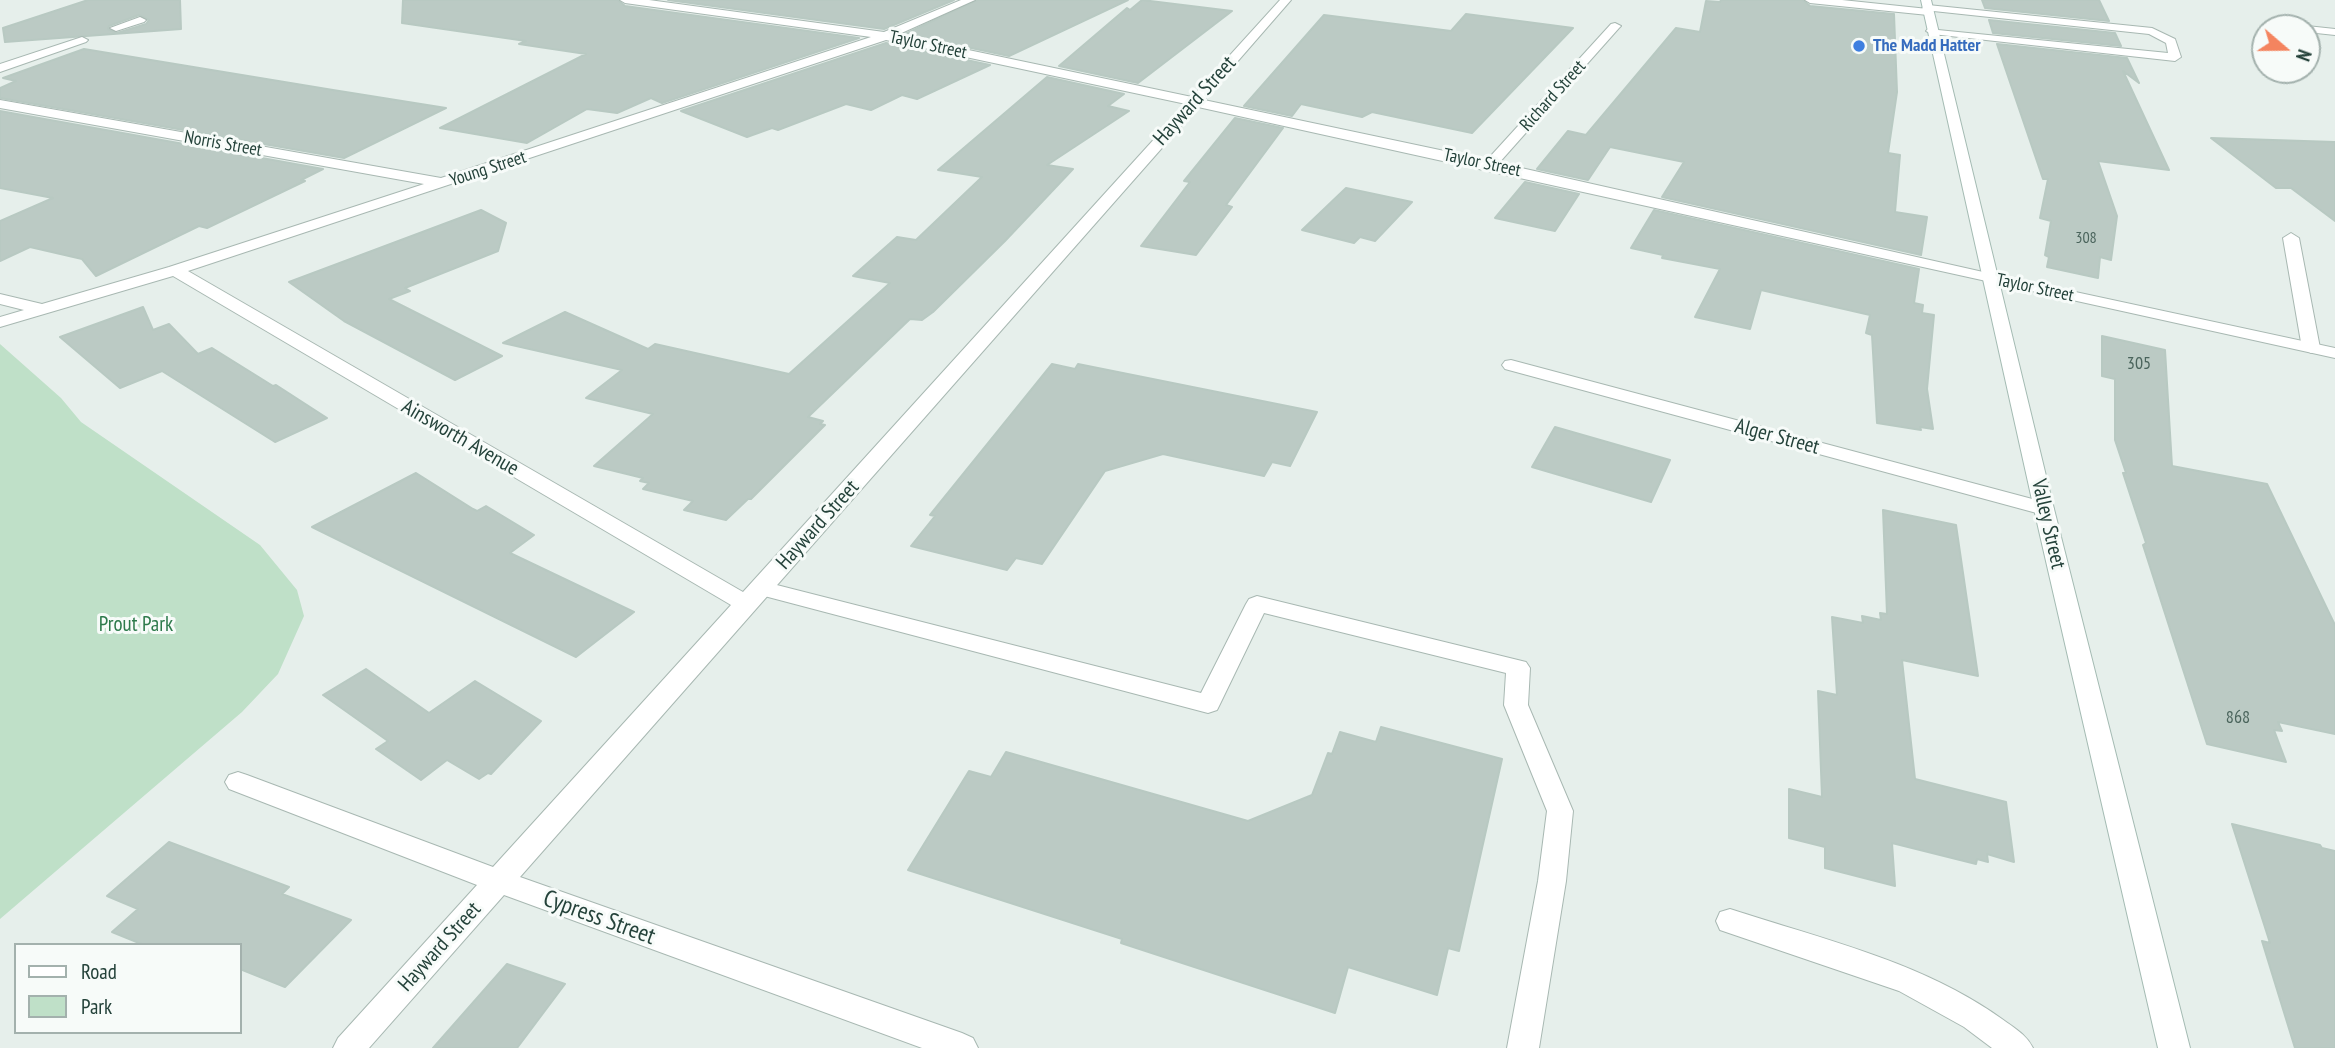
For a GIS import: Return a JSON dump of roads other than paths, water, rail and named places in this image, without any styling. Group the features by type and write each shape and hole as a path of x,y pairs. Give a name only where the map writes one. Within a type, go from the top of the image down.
{"street":[{"name":"Taylor Street","path":"625,0 886,36 1490,165 1992,279 2335,353"},
{"name":"Young Street","path":"0,322 175,270 445,184 886,36 970,0"},
{"name":"Hayward Street","path":"349,1048 1286,0"},
{"path":"1810,0 1928,13 2152,31 2171,41 2175,57 1928,13"},
{"name":"Valley Street","path":"1928,13 2174,1048"},
{"path":"116,28 140,20"},
{"name":"Richard Street","path":"1490,165 1615,26"},
{"path":"0,68 82,40"},
{"name":"Norris Street","path":"0,104 445,184"},
{"path":"2291,238 2311,348"},
{"name":"Ainsworth Avenue","path":"175,270 754,596 1208,704 1257,604 1517,668 1516,705 1560,811 1552,881 1523,1048"},
{"path":"0,299 44,309"},
{"name":"Alger Street","path":"1511,365 2044,509"},
{"name":"Cypress Street","path":"238,782 498,881 962,1048"},
{"path":"1730,921 1908,981 1975,1017 2017,1048"}],"place":[{"name":"The Madd Hatter","path":"1859,46"}],"park label":[{"name":"Prout Park","path":"136,625"}]}
